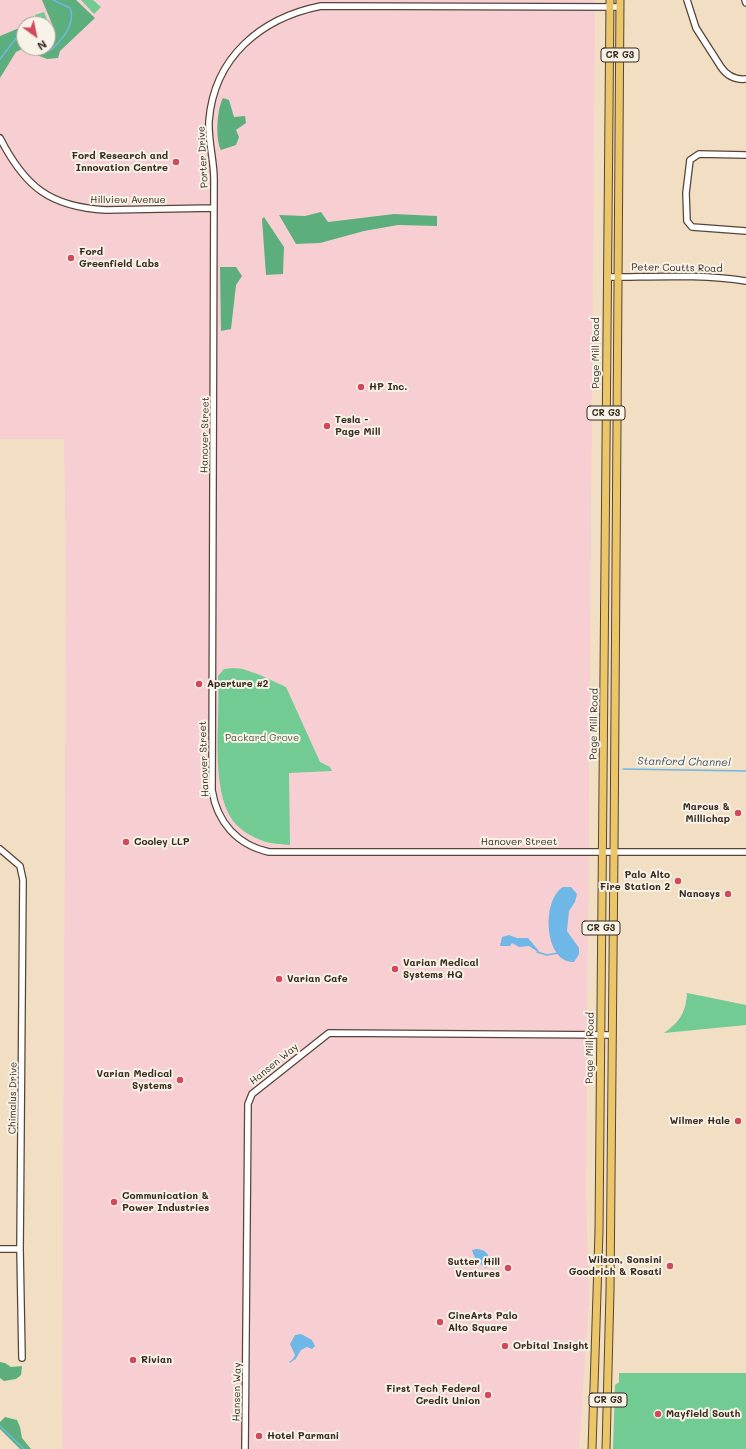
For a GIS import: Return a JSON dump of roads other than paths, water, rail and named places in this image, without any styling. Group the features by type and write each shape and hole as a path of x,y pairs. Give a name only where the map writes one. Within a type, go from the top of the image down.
{"main road":[{"name":"Page Mill Road","path":"592,1449 599,1284 610,3"},
{"name":"Page Mill Road","path":"606,1449 610,1291 617,562 620,3"},
{"path":"605,550 617,562"}],"street":[{"path":"687,0 696,28 725,73 732,77 746,79"},
{"name":"Porter Drive","path":"214,208 214,176 209,121 216,89 229,63 247,40 262,28 279,18 291,13 324,5 620,3"},
{"name":"Hillview Avenue","path":"0,138 19,171 29,182 57,201 72,206 89,209 110,210 214,208"},
{"path":"746,155 699,154 690,160 686,193 687,221 692,227 746,231"},
{"name":"Hanover Street","path":"214,208 212,768 214,800 221,818 233,833 248,845 262,851 276,853 602,851 746,852"},
{"name":"Peter Coutts Road","path":"607,277 655,275 720,277 746,281"},
{"name":"Chimalus Drive","path":"0,849 20,866 23,880 20,1249 22,1358"},
{"name":"Hansen Way","path":"245,1449 248,1104 252,1094 329,1033 612,1035"},
{"path":"0,1250 20,1249"}],"water":[{"path":"563,887 571,887 577,894 575,902 569,911 567,931 579,948 579,954 574,962 564,960 557,953 549,930 551,904 556,894"},
{"path":"509,935 517,938 528,938 539,951 538,952 529,946 519,947 512,943 510,946 500,946 502,937"},
{"path":"476,1249 484,1251 488,1255 489,1263 486,1268 475,1258 472,1250"},
{"path":"301,1334 312,1340 315,1346 312,1349 307,1347 301,1350 295,1360 293,1359 295,1355 290,1344 295,1335"}],"waterway":[{"path":"53,0 70,8 71,13 70,24 64,35 56,44"},
{"path":"0,59 16,38"},
{"name":"Stanford Channel","path":"623,769 746,771"},
{"path":"537,952 547,955 558,953"},
{"path":"290,1362 294,1359"},
{"path":"0,1426 24,1449"}],"place":[{"name":"Ford Research and Innovation Centre","path":"176,162"},
{"name":"Ford Greenfield Labs","path":"71,258"},
{"name":"HP Inc.","path":"361,387"},
{"name":"Tesla - Page Mill","path":"327,426"},
{"name":"Aperture #2","path":"199,684"},
{"name":"Marcus & Millichap","path":"738,813"},
{"name":"Cooley LLP","path":"126,842"},
{"name":"Palo Alto Fire Station 2","path":"678,881"},
{"name":"Nanosys","path":"728,894"},
{"name":"Varian Medical Systems HQ","path":"395,969"},
{"name":"Varian Cafe","path":"279,979"},
{"name":"Varian Medical Systems","path":"180,1080"},
{"name":"Wilmer Hale","path":"738,1121"},
{"name":"Communication & Power Industries","path":"114,1202"},
{"name":"Wilson, Sonsini Goodrich & Rosati","path":"670,1266"},
{"name":"Sutter Hill Ventures","path":"508,1268"},
{"name":"CineArts Palo Alto Square","path":"440,1322"},
{"name":"Orbital Insight","path":"505,1346"},
{"name":"Rivian","path":"133,1360"},
{"name":"First Tech Federal Credit Union","path":"488,1395"},
{"name":"Mayfield South","path":"658,1414"},
{"name":"Hotel Parmani","path":"259,1436"}],"park label":[{"name":"Packard Grove","path":"262,738"}]}
